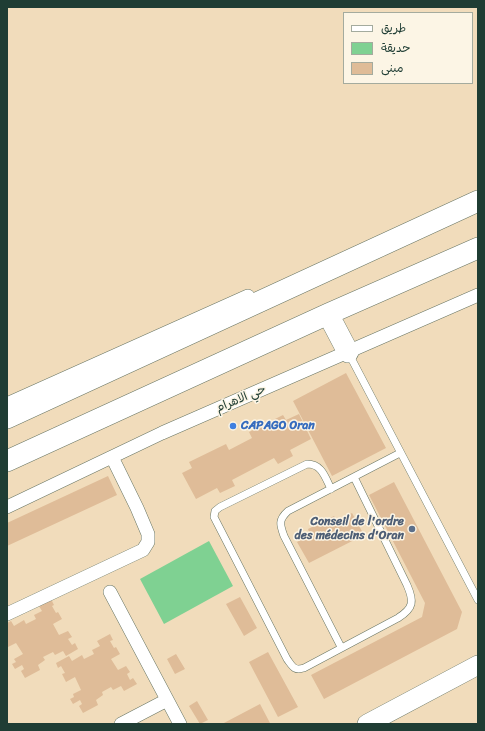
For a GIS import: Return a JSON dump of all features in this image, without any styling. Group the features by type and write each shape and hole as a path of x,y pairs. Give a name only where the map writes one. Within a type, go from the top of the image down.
{"main road":[{"path":"7,418 478,201"},
{"path":"7,460 328,314 478,248"},
{"path":"328,314 348,352"}],"street":[{"path":"7,404 337,256 478,190"},
{"name":"حي الاهرام","path":"7,507 162,433 478,295"},
{"path":"7,614 143,550 148,542 148,534 138,508 112,457"},
{"path":"110,592 180,724"},
{"path":"367,724 478,665"},
{"path":"121,724 167,700"}],"lane":[{"path":"348,352 478,600"},
{"path":"341,647 284,536 280,524 282,516 288,511 400,453"},
{"path":"331,489 321,470 314,464 307,464 220,506 215,511 214,517 293,667 298,669 304,668 341,647 406,614 410,608 412,597 354,477"}],"green space":[{"path":"209,541 233,586 164,624 140,579"}],"building":[{"path":"346,373 386,448 332,476 293,401"},
{"path":"299,414 311,439 290,450 293,456 278,464 274,458 232,480 235,486 220,493 217,488 196,499 182,473 192,468 189,462 226,444 229,450 252,438 249,432 283,415 286,420"},
{"path":"108,476 117,495 7,546 7,523"},
{"path":"394,482 462,612 457,629 324,699 311,675 422,617 425,603 369,495"},
{"path":"352,513 364,535 309,563 297,542 310,535 308,529 334,516 337,521"},
{"path":"240,597 257,628 244,636 226,604"},
{"path":"51,599 54,605 52,606 62,619 53,624 59,635 68,631 72,637 68,639 72,645 75,643 78,649 66,656 63,651 55,655 53,652 43,657 45,660 38,665 40,670 25,678 21,671 24,669 22,665 15,669 12,664 16,662 14,659 23,654 16,643 8,647 7,623 11,621 14,626 24,620 26,624 36,619 34,615 42,611 39,606"},
{"path":"110,634 113,640 110,641 120,654 111,659 118,670 126,666 130,672 127,674 130,680 133,678 137,684 124,691 121,686 113,690 111,687 102,692 103,695 96,700 98,705 83,713 79,706 82,704 80,700 73,704 70,699 74,697 73,694 81,690 75,677 66,682 62,674 65,673 61,666 58,668 56,663 69,656 72,661 82,655 84,659 94,654 92,650 100,646 97,641"},
{"path":"268,652 298,707 278,717 249,662"},
{"path":"176,654 185,669 175,674 167,659"},
{"path":"197,701 208,720 200,724 189,706"},
{"path":"260,704 270,723 222,724"}],"place":[{"name":"CAPAGO Oran","path":"233,426"},
{"name":"Conseil de l'ordre des médecins d'Oran","path":"412,529"}]}
